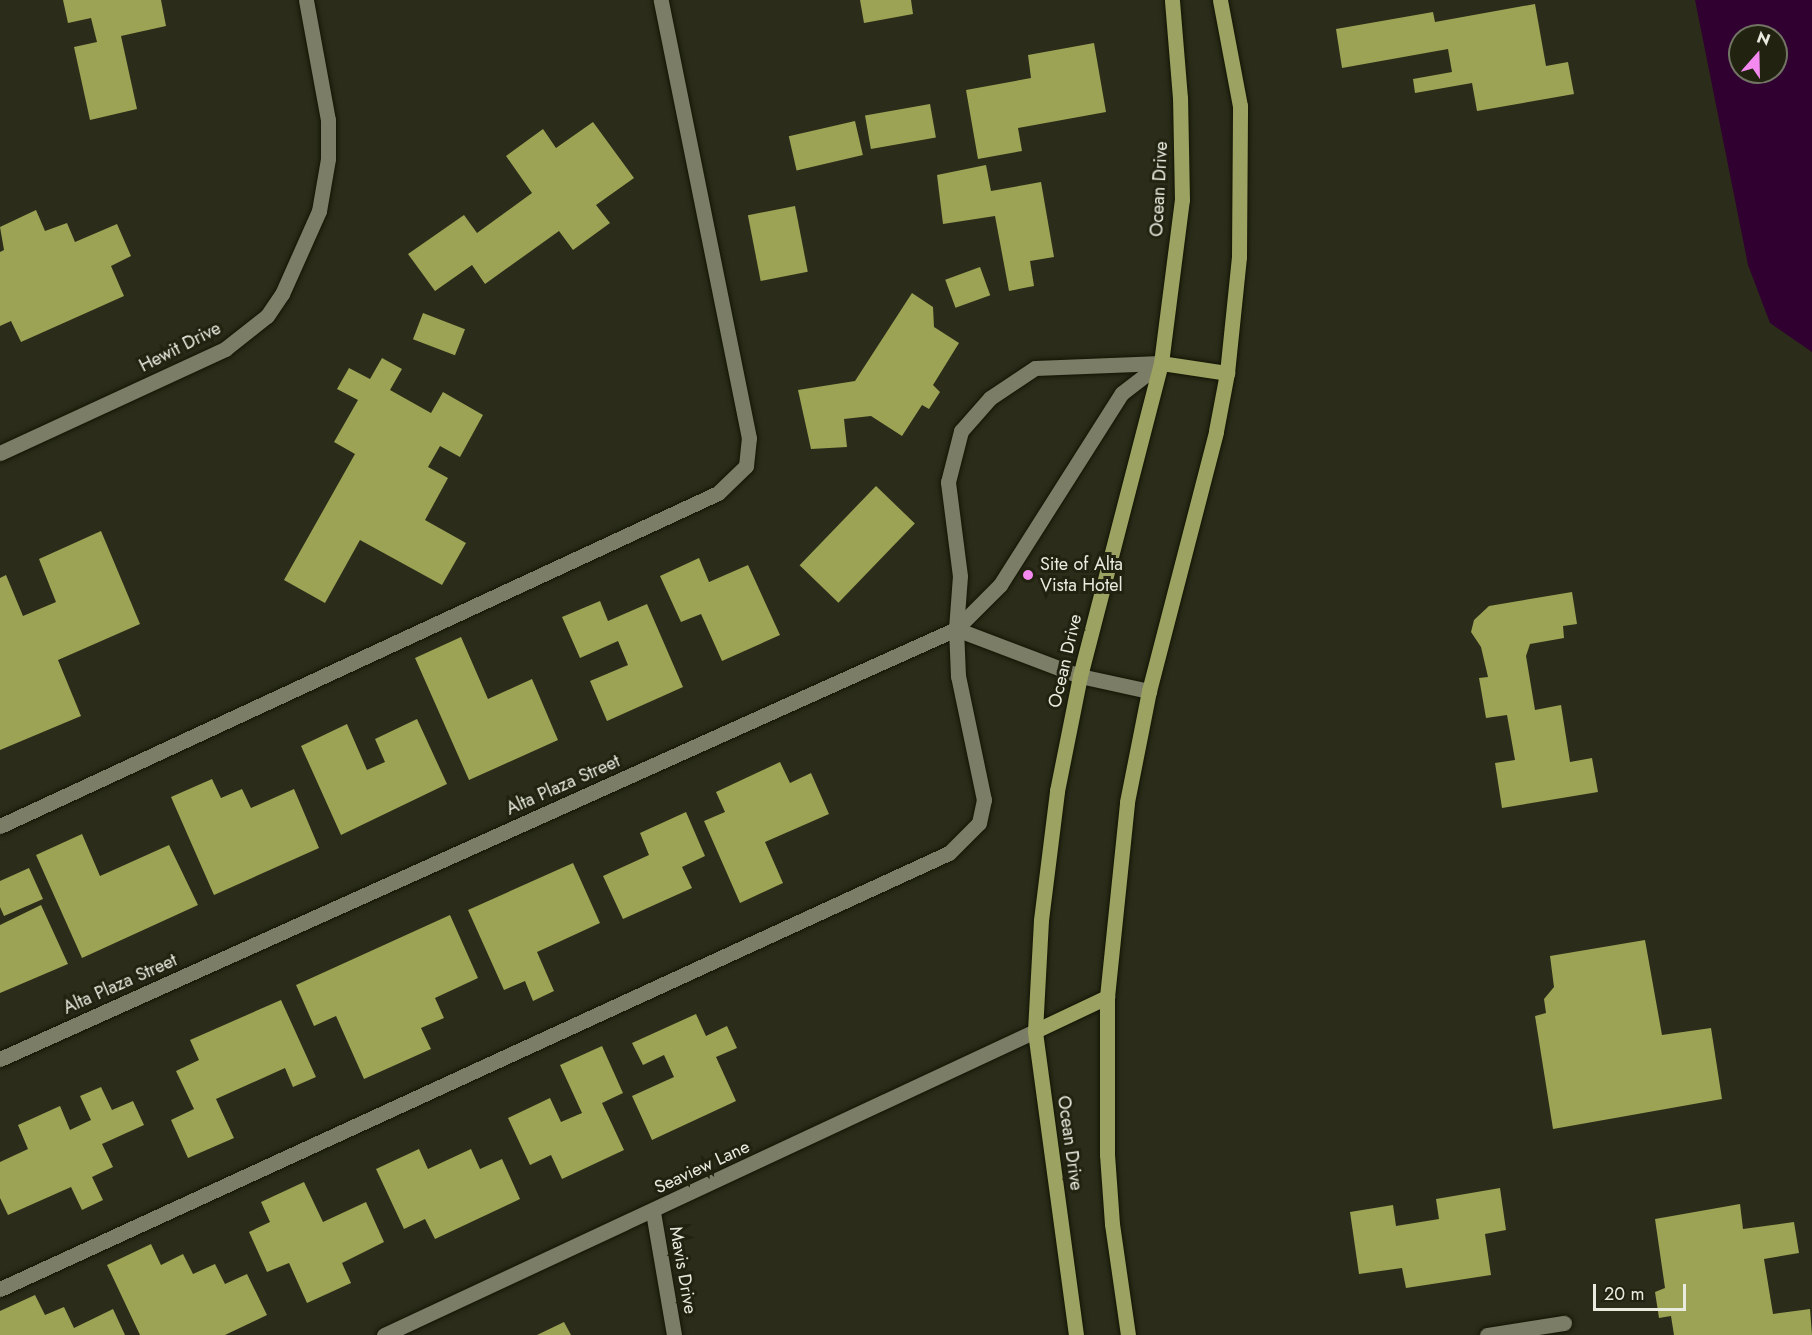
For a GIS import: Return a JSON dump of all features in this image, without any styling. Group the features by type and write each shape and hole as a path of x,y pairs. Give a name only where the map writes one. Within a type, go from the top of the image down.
{"main road":[{"name":"Ocean Drive","path":"1076,1335 1035,1031 1041,920 1057,791 1080,676 1161,363 1182,200 1180,98 1172,0"},
{"name":"Ocean Drive","path":"1128,1335 1112,1224 1107,1155 1107,996 1127,802 1149,691 1216,431 1227,373 1239,257 1240,106 1220,0"},
{"path":"1161,363 1227,373"},
{"path":"1035,1031 1107,996"}],"street":[{"name":"Hewit Drive","path":"0,453 225,350 267,316 282,294 319,211 328,159 328,120 306,0"},
{"path":"0,826 718,493 746,466 749,438 661,0"},
{"path":"956,629 1000,585 1122,393 1161,363"},
{"path":"0,1289 949,853 980,823 984,800 958,676 956,629 960,576 948,482 961,431 990,398 1035,368 1161,363"},
{"path":"956,629 1080,676 1149,691"},
{"name":"Alta Plaza Street","path":"0,1059 956,629"},
{"name":"Seaview Lane","path":"384,1335 653,1212 1035,1031"},
{"name":"Mavis Drive","path":"653,1212 674,1335"},
{"path":"1487,1335 1564,1323"}],"shaded area":[{"path":"1695,0 1812,0 1812,352 1770,323 1748,265"}],"building":[{"path":"63,0 161,0 166,26 121,36 137,109 90,120 74,47 97,42 91,18 68,23"},
{"path":"860,0 911,0 913,14 864,23"},
{"path":"1535,4 1546,66 1568,62 1574,94 1477,111 1472,83 1415,93 1413,79 1452,72 1448,49 1342,68 1336,29 1433,12 1435,22"},
{"path":"1094,43 1106,112 1018,128 1022,151 978,159 966,90 1031,78 1028,55"},
{"path":"930,104 936,137 871,149 865,115"},
{"path":"855,121 863,155 797,170 789,136"},
{"path":"593,122 634,178 596,205 610,223 573,250 559,231 485,284 472,265 435,291 408,254 464,215 477,233 532,193 506,156 543,129 556,148"},
{"path":"986,165 991,191 1041,182 1054,257 1030,261 1034,286 1009,291 995,216 943,224 937,175"},
{"path":"795,206 808,272 761,281 748,215"},
{"path":"36,210 45,231 67,223 75,242 117,224 131,256 111,266 124,296 21,342 11,321 0,326 0,252 4,250 0,227"},
{"path":"980,267 990,295 955,308 945,280"},
{"path":"912,293 933,307 934,327 959,343 933,385 940,392 929,409 922,405 902,436 871,416 844,419 847,447 811,449 798,390 855,381"},
{"path":"423,313 465,329 455,355 413,339"},
{"path":"382,358 402,369 390,390 431,413 443,392 483,415 460,457 440,446 428,467 448,478 425,520 466,543 442,585 360,540 325,603 284,580 355,454 334,442 358,400 337,389 349,368 370,379"},
{"path":"876,486 915,524 838,603 800,565"},
{"path":"101,531 140,624 58,660 81,716 0,750 0,578 6,575 23,616 56,602 39,559"},
{"path":"699,558 709,582 748,565 780,635 722,661 701,614 681,622 660,576"},
{"path":"1572,592 1577,624 1563,626 1564,638 1530,644 1526,656 1535,710 1561,705 1570,762 1592,758 1598,792 1502,808 1495,763 1515,760 1507,715 1486,718 1479,678 1488,677 1481,647 1471,632 1474,620 1489,606"},
{"path":"600,601 608,621 647,604 683,687 607,721 590,681 628,665 618,641 580,658 562,617"},
{"path":"461,637 488,699 532,679 558,740 469,780 415,658"},
{"path":"417,719 447,784 341,835 301,746 347,724 367,770 385,762 375,739"},
{"path":"780,762 790,783 811,773 829,814 765,842 783,883 740,903 704,821 725,812 716,792"},
{"path":"212,779 221,798 242,789 251,808 294,789 319,848 214,895 171,797"},
{"path":"686,812 705,856 682,867 692,888 623,919 603,876 649,855 640,833"},
{"path":"82,834 100,876 169,845 198,905 82,958 36,855"},
{"path":"573,863 600,923 537,952 554,991 533,1001 525,981 504,990 468,910"},
{"path":"29,868 43,899 4,916 0,907 0,881"},
{"path":"41,905 68,964 0,993 0,925"},
{"path":"450,915 478,978 435,998 444,1018 421,1028 431,1049 364,1079 336,1016 314,1026 296,985"},
{"path":"1645,940 1662,1035 1711,1028 1722,1099 1553,1129 1535,1016 1546,1013 1544,999 1554,987 1550,956"},
{"path":"281,1000 316,1077 293,1087 285,1068 216,1099 234,1138 188,1158 171,1120 194,1109 176,1071 199,1060 190,1040"},
{"path":"696,1014 706,1036 727,1026 737,1048 716,1057 736,1101 652,1140 632,1096 674,1077 664,1055 643,1065 632,1043"},
{"path":"602,1046 623,1093 602,1103 624,1150 562,1179 551,1155 530,1165 508,1118 550,1098 561,1122 582,1113 560,1065"},
{"path":"101,1087 112,1110 133,1101 144,1125 102,1144 113,1167 92,1177 103,1200 82,1210 71,1187 8,1215 0,1198 0,1162 28,1149 18,1125 60,1106 70,1130 91,1120 80,1096"},
{"path":"419,1149 428,1169 471,1149 480,1169 502,1159 520,1199 435,1239 425,1219 404,1229 376,1169"},
{"path":"304,1182 323,1222 366,1202 384,1242 342,1263 351,1283 307,1303 289,1263 267,1272 249,1232 270,1222 261,1202"},
{"path":"1500,1188 1506,1230 1485,1234 1491,1275 1406,1288 1402,1268 1359,1274 1350,1212 1393,1205 1396,1226 1439,1219 1436,1199"},
{"path":"1740,1204 1743,1229 1794,1222 1799,1253 1764,1259 1773,1314 1810,1309 1812,1335 1674,1335 1671,1316 1659,1318 1655,1292 1665,1288 1655,1219"},
{"path":"151,1244 161,1265 183,1254 193,1274 215,1264 225,1284 247,1274 267,1315 225,1335 140,1335 107,1265"},
{"path":"35,1295 45,1315 64,1307 74,1328 113,1309 125,1335 0,1335 0,1311"},
{"path":"564,1322 571,1335 537,1335"}],"place":[{"name":"Site of Alta Vista Hotel","path":"1028,575"}]}
